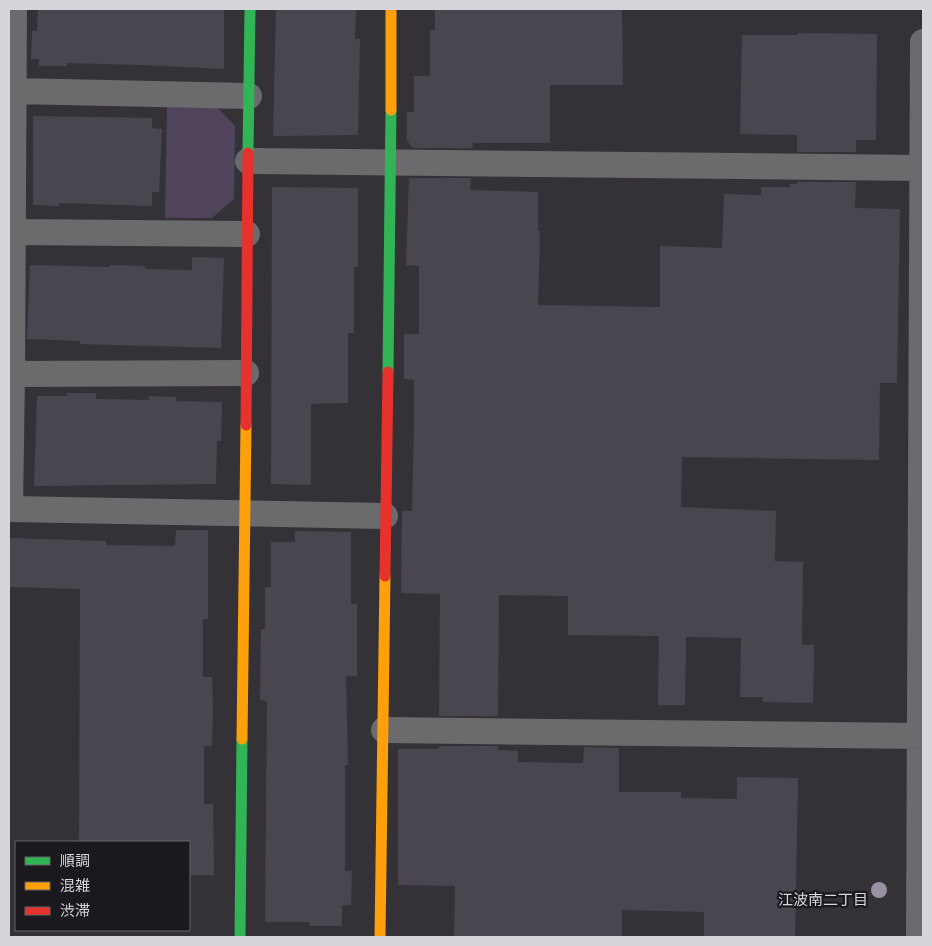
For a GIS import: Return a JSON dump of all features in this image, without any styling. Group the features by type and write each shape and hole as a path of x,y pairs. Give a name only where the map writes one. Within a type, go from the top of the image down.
{"street":[{"path":"14,9 10,509 385,516"},
{"path":"240,937 250,9"},
{"path":"380,937 391,162 391,9"},
{"path":"920,926 923,42"},
{"path":"14,91 249,96"},
{"path":"248,161 922,168"},
{"path":"13,232 247,234"},
{"path":"12,374 246,373"},
{"path":"384,730 922,735"}],"shaded area":[{"path":"167,107 218,108 235,126 234,199 212,218 165,218"}],"building":[{"path":"38,9 224,9 224,69 67,63 67,66 39,66 39,59 31,59 32,31 37,31"},
{"path":"276,9 356,9 355,39 360,39 358,135 273,136"},
{"path":"435,9 622,9 623,85 550,85 550,143 473,143 472,148 413,148 407,141 407,112 414,112 414,76 430,76 430,30 435,30"},
{"path":"798,33 877,34 876,140 856,140 856,152 797,152 797,135 740,134 742,35 798,35"},
{"path":"33,116 152,118 152,128 162,129 159,192 152,192 152,206 59,203 59,206 33,205"},
{"path":"409,178 471,178 470,190 538,192 538,231 540,231 538,305 660,307 660,246 722,248 724,194 761,195 761,187 790,187 790,184 797,184 797,182 856,182 855,208 900,209 897,383 880,383 879,460 682,457 681,507 776,511 775,561 803,562 802,645 814,645 813,703 763,702 763,697 740,697 741,638 686,637 685,705 658,705 659,636 568,635 568,596 499,595 498,716 439,716 440,594 401,593 402,511 412,511 414,425 414,380 404,379 404,334 419,334 419,266 406,265"},
{"path":"272,187 358,188 358,267 354,267 354,333 348,333 348,403 311,404 311,485 271,484"},
{"path":"192,257 224,258 221,348 80,344 80,341 27,339 30,265 145,266 145,269 192,270"},
{"path":"67,393 96,393 96,399 149,400 149,396 176,397 176,401 222,402 221,441 217,441 216,484 34,486 37,396 67,396"},
{"path":"176,530 208,530 208,619 203,619 203,677 212,677 213,708 212,746 204,746 204,804 213,804 214,875 190,875 190,841 79,841 80,589 9,587 10,538 106,541 106,545 175,546"},
{"path":"295,531 351,532 351,604 357,604 357,676 346,676 348,765 345,765 345,871 352,871 351,905 342,905 342,926 309,926 309,922 265,922 267,701 260,700 261,629 265,629 265,587 271,587 271,542 295,542"},
{"path":"439,746 498,746 498,750 518,751 518,762 583,763 584,747 619,748 619,792 681,792 681,798 737,799 737,777 798,778 795,937 704,937 704,912 622,910 622,937 454,937 455,886 398,885 398,749 439,749"}],"traffic: fast":[{"path":"248,153 250,9"},
{"path":"388,372 391,110"},
{"path":"240,937 242,739"}],"traffic: slow":[{"path":"391,9 391,110"},
{"path":"242,739 246,425"},
{"path":"380,937 385,576"}],"traffic: jam":[{"path":"246,425 248,153"},
{"path":"385,576 388,372"}],"district":[{"name":"江波南二丁目","path":"823,899"}]}
